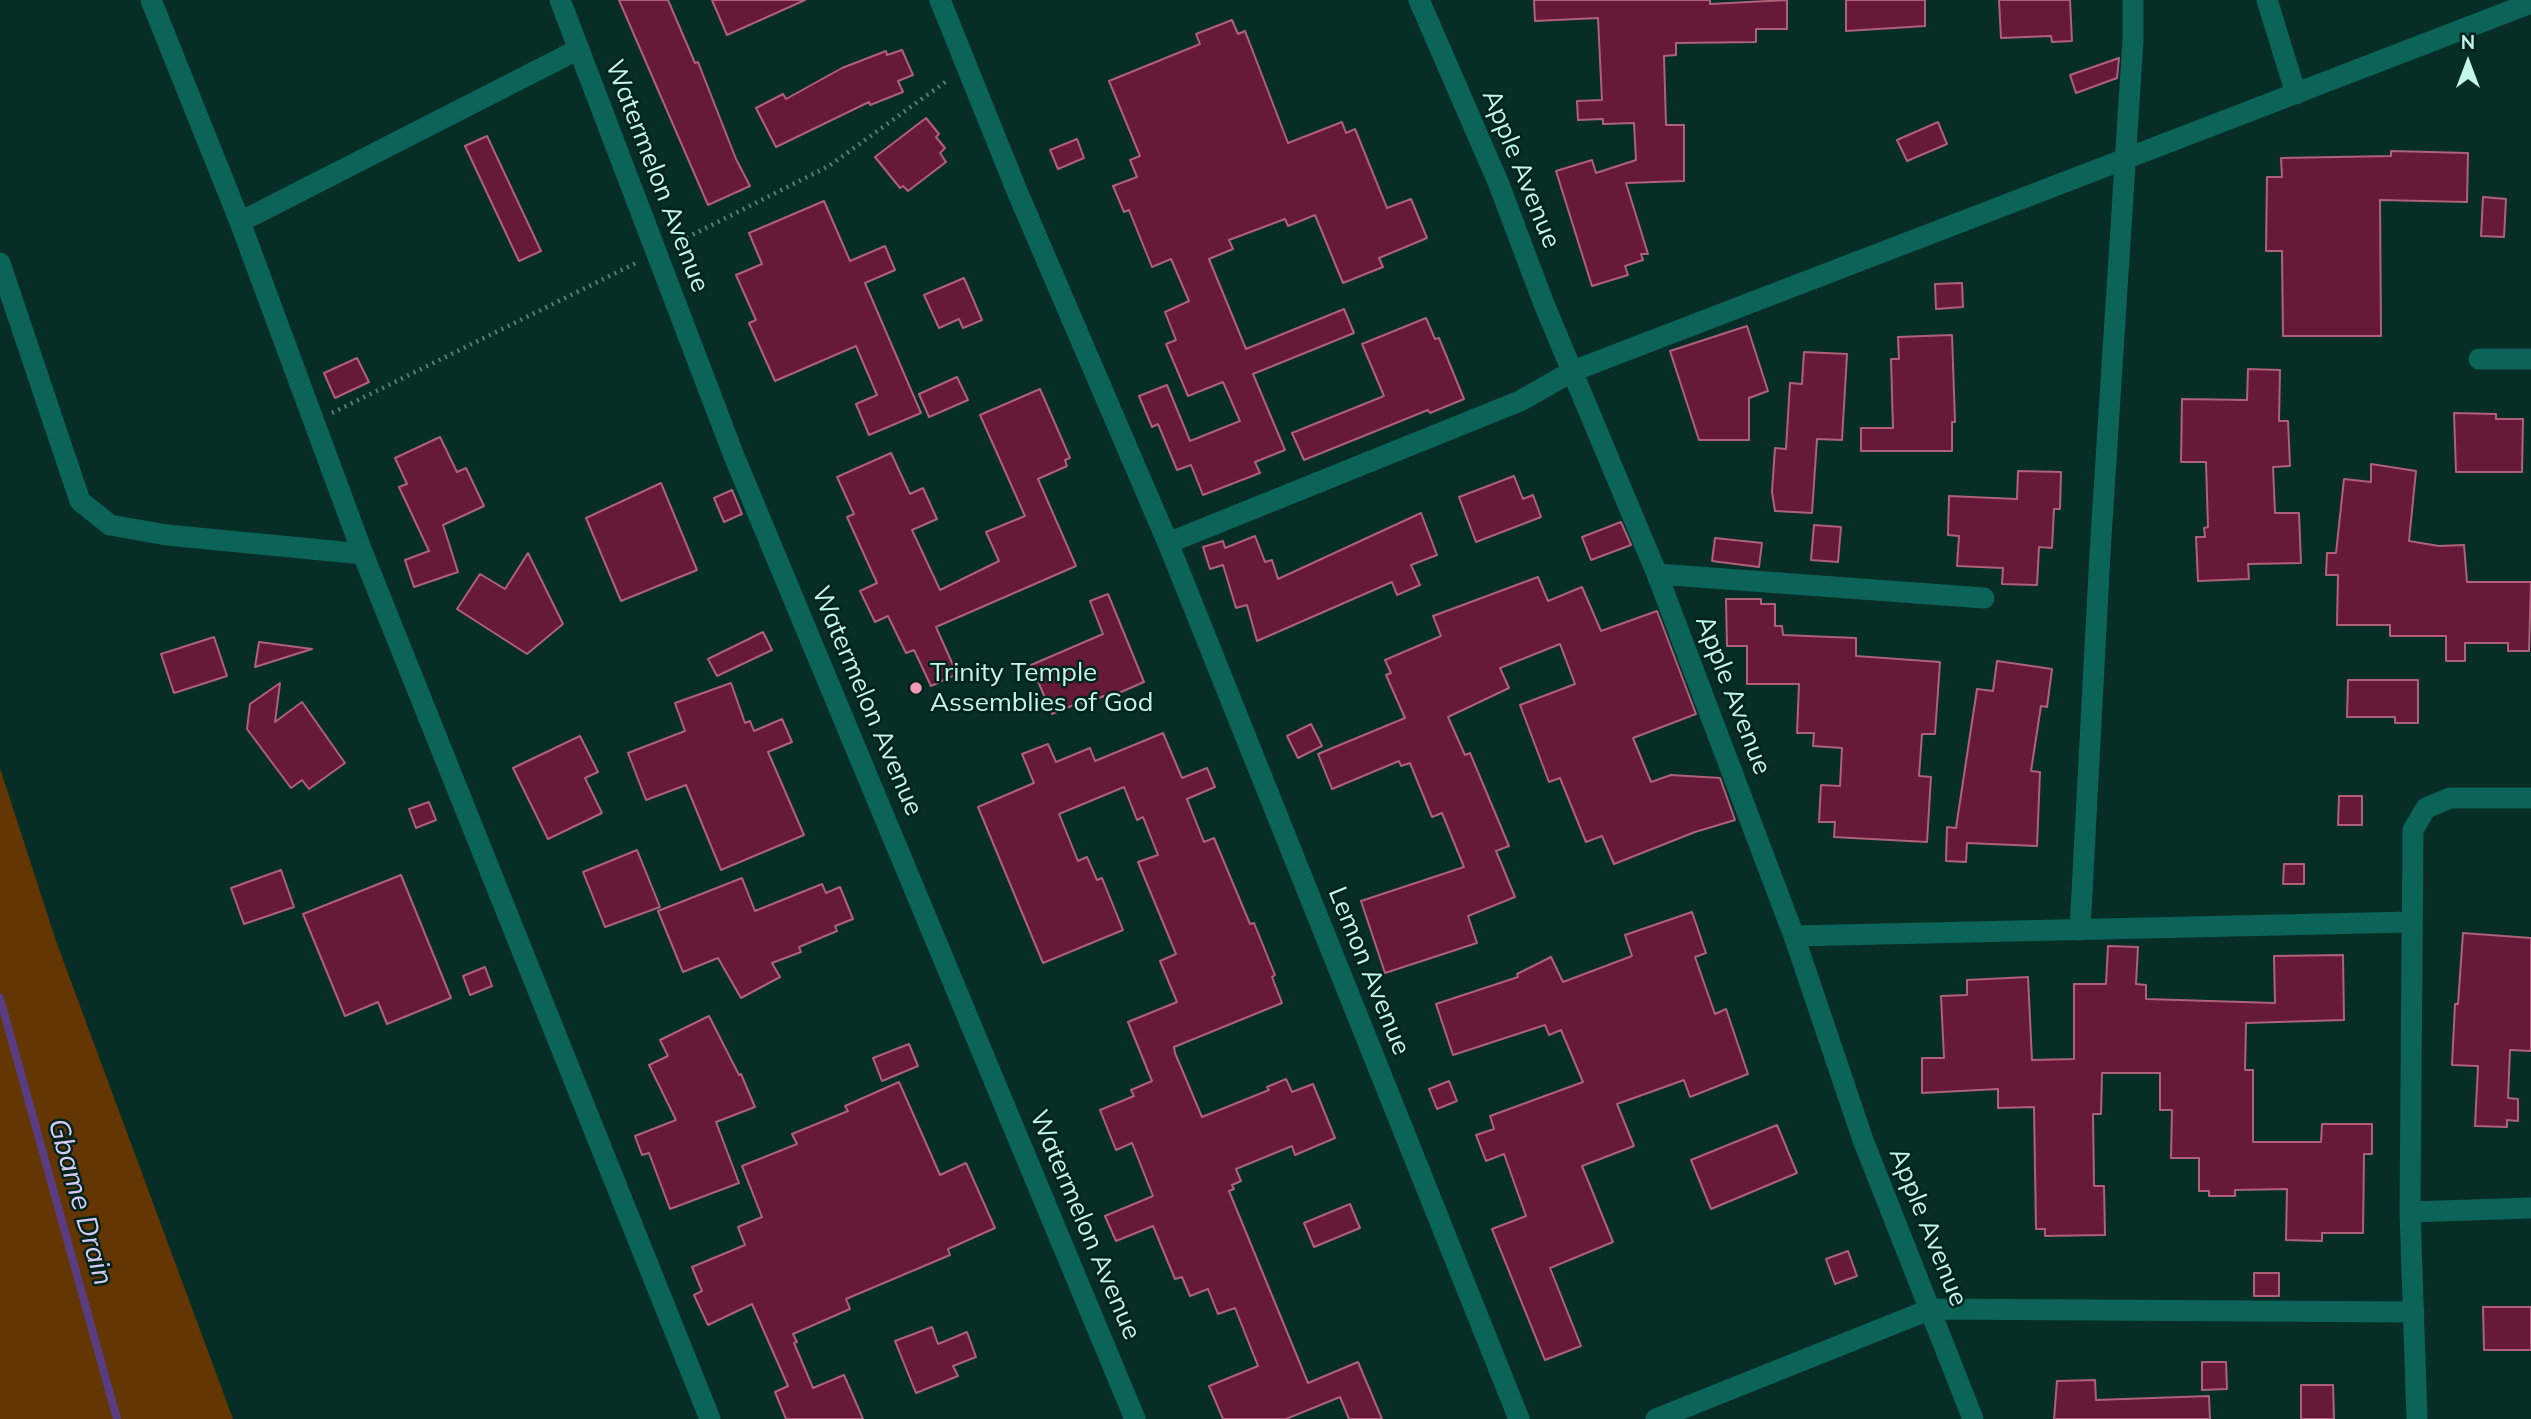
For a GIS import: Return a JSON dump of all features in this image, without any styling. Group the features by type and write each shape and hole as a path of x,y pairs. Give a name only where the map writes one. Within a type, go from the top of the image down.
{"street":[{"path":"151,0 240,222 363,554 710,1419"},
{"name":"Watermelon Avenue","path":"560,0 734,456 1135,1419"},
{"name":"Lemon Avenue","path":"940,0 1017,191 1168,543 1519,1419"},
{"name":"Apple Avenue","path":"1419,0 1657,573 1794,936 1863,1140 1973,1419"},
{"path":"2080,930 2133,40 2133,0"},
{"path":"2267,0 2295,94"},
{"path":"1168,543 1520,401 1573,371 2531,3"},
{"path":"240,222 579,49"},
{"path":"0,263 80,501 110,525 167,535 363,554"},
{"path":"2479,359 2531,359"},
{"path":"1657,573 1984,598"},
{"path":"2417,1419 2410,1212 2410,922 2413,831 2426,808 2450,798 2531,798"},
{"path":"1794,936 2410,922"},
{"path":"2410,1212 2531,1208"},
{"path":"1657,1419 1931,1309 2414,1312"}],"shaded area":[{"path":"0,768 56,941 233,1419 0,1419"}],"building":[{"path":"619,0 668,0 695,63 698,62 736,159 750,186 708,205"},
{"path":"712,0 805,0 727,35"},
{"path":"1534,0 1710,0 1710,4 1787,0 1787,29 1756,29 1756,42 1676,43 1676,55 1664,56 1666,125 1684,125 1684,181 1626,183 1648,254 1641,254 1643,260 1625,266 1628,275 1592,286 1556,171 1592,160 1596,173 1636,160 1634,123 1603,124 1603,119 1578,120 1577,101 1602,100 1598,18 1535,21"},
{"path":"1846,0 1925,0 1925,26 1846,31"},
{"path":"1999,0 2070,0 2072,41 2052,42 2051,36 2001,38"},
{"path":"1232,20 1238,34 1245,31 1288,143 1342,122 1346,133 1355,129 1387,208 1411,199 1427,238 1379,258 1383,267 1343,283 1315,215 1288,226 1285,219 1229,240 1233,249 1209,259 1246,349 1344,309 1354,333 1253,374 1285,450 1255,462 1260,473 1203,495 1191,465 1177,470 1158,424 1152,427 1139,396 1167,385 1190,441 1240,421 1223,382 1188,396 1166,344 1176,340 1165,312 1189,301 1171,259 1152,267 1129,210 1124,212 1113,186 1137,177 1130,160 1140,156 1109,81 1200,44 1196,34"},
{"path":"902,50 913,75 898,81 903,92 870,105 869,102 776,147 756,108 783,94 786,99 842,68 886,51 887,55"},
{"path":"2119,58 2117,78 2076,93 2070,75"},
{"path":"926,118 939,134 936,137 945,148 940,153 946,162 908,191 903,186 900,188 875,157"},
{"path":"1938,122 1947,144 1907,161 1897,140"},
{"path":"487,136 541,251 519,261 465,146"},
{"path":"1077,139 1084,158 1058,169 1050,150"},
{"path":"2391,151 2468,153 2467,202 2380,200 2381,336 2283,336 2282,251 2266,251 2267,177 2282,177 2281,158 2391,156"},
{"path":"2483,197 2506,199 2504,237 2481,236"},
{"path":"824,201 850,261 885,246 895,270 865,283 921,413 869,435 856,404 877,395 856,346 775,381 749,323 756,320 736,275 762,264 749,233"},
{"path":"964,278 982,320 963,328 959,319 939,328 924,295"},
{"path":"1962,283 1963,307 1936,309 1935,284"},
{"path":"1426,318 1435,339 1439,338 1464,399 1430,413 1428,410 1304,460 1292,433 1384,396 1362,344"},
{"path":"1747,326 1768,391 1749,398 1749,440 1699,440 1670,351"},
{"path":"1952,335 1955,422 1952,422 1952,451 1861,451 1861,428 1893,428 1891,359 1899,359 1898,337"},
{"path":"1804,352 1847,354 1842,440 1817,439 1812,513 1775,511 1772,492 1775,448 1786,449 1790,383 1802,384"},
{"path":"357,358 369,382 335,398 324,373"},
{"path":"2248,369 2280,370 2279,421 2288,421 2290,466 2273,467 2275,513 2299,513 2301,563 2248,564 2249,579 2198,581 2196,537 2205,537 2204,528 2208,527 2206,462 2181,462 2182,399 2247,400"},
{"path":"957,377 968,400 929,417 919,394"},
{"path":"1040,389 1070,458 1065,460 1067,466 1038,479 1076,566 936,627 957,674 931,686 914,650 906,653 888,616 875,622 860,591 877,583 847,517 854,514 837,477 891,453 910,494 923,488 937,519 912,530 940,590 999,561 986,532 1025,516 980,415"},
{"path":"2454,413 2496,414 2496,419 2523,419 2522,472 2456,472"},
{"path":"440,437 457,472 466,468 484,506 443,525 458,572 414,587 405,560 429,551 399,487 407,484 395,458"},
{"path":"2371,464 2416,471 2409,541 2439,546 2464,545 2467,582 2531,582 2529,651 2508,651 2508,643 2465,643 2465,661 2446,661 2446,636 2390,636 2390,625 2337,625 2338,575 2326,575 2327,553 2336,553 2344,479 2371,482"},
{"path":"2018,471 2061,472 2060,509 2054,509 2052,548 2039,547 2037,585 2002,584 2003,568 1957,566 1959,536 1948,535 1949,496 2017,499"},
{"path":"1514,476 1523,499 1533,495 1541,517 1476,542 1459,497"},
{"path":"661,483 697,570 621,601 586,518"},
{"path":"732,490 742,514 724,522 714,498"},
{"path":"1421,513 1437,555 1411,565 1420,585 1397,595 1392,582 1257,641 1247,605 1236,608 1223,565 1210,569 1203,547 1223,541 1225,548 1255,536 1265,562 1272,560 1278,579"},
{"path":"1621,522 1631,545 1591,560 1582,537"},
{"path":"1814,525 1841,527 1838,562 1811,560"},
{"path":"1715,538 1762,543 1759,567 1712,561"},
{"path":"528,553 563,624 527,654 457,609 480,574 505,589"},
{"path":"1538,577 1548,601 1582,587 1601,631 1657,611 1696,714 1633,738 1651,782 1671,775 1720,778 1735,820 1695,832 1614,864 1602,836 1586,842 1560,778 1549,782 1520,705 1575,684 1560,644 1500,668 1509,688 1448,717 1465,755 1470,753 1509,846 1496,851 1515,897 1468,916 1477,943 1385,973 1361,901 1464,867 1442,813 1432,817 1410,763 1401,766 1399,761 1332,789 1318,754 1405,718 1386,675 1391,673 1385,660 1441,636 1433,616"},
{"path":"1108,594 1144,682 1105,699 1104,696 1083,705 1081,702 1052,714 1031,665 1103,634 1090,601"},
{"path":"1726,599 1761,599 1761,604 1775,604 1775,626 1782,626 1783,635 1856,638 1856,656 1940,662 1935,734 1922,734 1919,776 1931,777 1927,842 1834,837 1835,822 1819,822 1821,785 1840,786 1842,748 1813,746 1814,733 1797,733 1799,684 1747,684 1747,646 1727,646"},
{"path":"763,632 772,650 717,676 708,659"},
{"path":"214,637 227,676 174,693 161,654"},
{"path":"259,642 312,649 255,667"},
{"path":"1997,661 2052,669 2047,707 2041,706 2031,771 2040,772 2037,846 1967,843 1966,862 1946,861 1947,827 1956,828 1977,689 1993,691"},
{"path":"2348,680 2418,680 2418,723 2395,723 2395,717 2347,717"},
{"path":"280,683 275,722 302,702 345,763 309,789 302,780 291,788 247,729 250,704"},
{"path":"731,683 745,723 750,721 754,731 782,719 792,742 768,752 804,835 721,870 686,785 646,800 628,753 685,731 675,703"},
{"path":"1311,724 1322,746 1298,758 1287,736"},
{"path":"1163,733 1182,778 1207,768 1215,787 1187,799 1204,842 1214,838 1250,924 1254,923 1275,975 1272,977 1282,1003 1174,1047 1175,1053 1202,1117 1269,1090 1267,1087 1286,1079 1292,1092 1313,1084 1335,1138 1295,1155 1292,1146 1236,1169 1241,1181 1232,1185 1234,1189 1229,1191 1308,1383 1358,1362 1382,1419 1349,1419 1340,1397 1286,1419 1223,1419 1209,1386 1258,1366 1235,1308 1218,1314 1208,1289 1190,1296 1182,1277 1175,1279 1153,1226 1116,1241 1105,1216 1153,1196 1132,1143 1116,1150 1100,1110 1134,1096 1131,1090 1152,1081 1128,1022 1177,1002 1160,961 1176,954 1138,862 1158,855 1143,817 1137,820 1124,787 1059,814 1078,861 1087,857 1097,880 1102,878 1123,930 1043,963 978,807 1034,783 1022,754 1048,744 1056,762 1090,748 1095,761"},
{"path":"580,736 598,772 585,778 602,813 548,839 513,768"},
{"path":"2339,796 2362,796 2362,825 2338,825"},
{"path":"429,802 436,820 416,828 409,809"},
{"path":"637,850 660,907 605,927 583,872"},
{"path":"2284,864 2304,864 2304,884 2283,884"},
{"path":"281,870 294,907 244,924 231,888"},
{"path":"401,875 451,998 387,1024 378,1002 345,1016 303,914"},
{"path":"742,878 755,911 822,884 826,893 840,887 853,919 835,926 837,931 799,947 801,952 772,963 780,977 741,998 718,958 683,972 658,911"},
{"path":"1692,912 1706,953 1695,957 1715,1014 1726,1009 1748,1074 1690,1097 1684,1080 1617,1104 1634,1146 1582,1166 1613,1242 1550,1268 1581,1346 1545,1360 1492,1229 1526,1216 1504,1154 1486,1161 1476,1135 1494,1129 1490,1116 1583,1082 1561,1030 1549,1035 1545,1025 1453,1055 1436,1004 1518,977 1517,974 1551,957 1563,982 1632,956 1625,935"},
{"path":"2463,933 2531,938 2531,1051 2510,1050 2508,1098 2518,1099 2518,1121 2507,1120 2507,1127 2475,1126 2478,1066 2452,1065"},
{"path":"2108,946 2138,947 2136,984 2146,985 2146,999 2275,1003 2274,956 2343,955 2344,1020 2246,1023 2245,1070 2253,1070 2253,1142 2321,1142 2322,1124 2372,1124 2372,1154 2364,1154 2363,1233 2322,1233 2322,1241 2286,1240 2287,1189 2235,1190 2235,1196 2209,1196 2209,1191 2199,1191 2199,1158 2171,1158 2172,1110 2160,1110 2160,1073 2102,1073 2101,1114 2093,1114 2094,1186 2104,1186 2105,1235 2045,1236 2045,1229 2036,1229 2034,1107 1998,1108 1998,1089 1922,1093 1922,1058 1944,1058 1941,996 1967,995 1967,980 2028,977 2032,1060 2074,1059 2074,984 2106,984"},
{"path":"485,967 492,986 470,995 463,976"},
{"path":"709,1016 739,1075 741,1074 755,1107 716,1122 739,1183 670,1209 649,1153 642,1155 635,1136 676,1120 649,1065 668,1056 660,1040"},
{"path":"909,1044 918,1066 882,1081 873,1058"},
{"path":"1449,1081 1457,1101 1437,1109 1429,1089"},
{"path":"899,1082 940,1175 966,1163 995,1228 948,1249 950,1255 846,1299 850,1309 793,1334 797,1342 794,1343 813,1388 844,1375 863,1419 786,1419 775,1392 788,1386 752,1304 708,1325 694,1295 702,1291 692,1267 745,1245 738,1227 762,1217 742,1166 797,1144 792,1134 848,1111 845,1106"},
{"path":"1777,1125 1797,1173 1711,1209 1691,1160"},
{"path":"1350,1204 1360,1228 1314,1247 1304,1223"},
{"path":"1848,1251 1857,1276 1835,1284 1826,1259"},
{"path":"2254,1273 2279,1273 2279,1296 2254,1296"},
{"path":"2483,1307 2531,1307 2531,1350 2484,1350"},
{"path":"932,1327 938,1344 967,1332 976,1357 953,1366 958,1376 916,1393 895,1341"},
{"path":"2202,1362 2226,1362 2227,1389 2202,1390"},
{"path":"2095,1380 2096,1400 2209,1396 2210,1419 2054,1419 2057,1381"},
{"path":"2301,1385 2333,1385 2334,1419 2301,1419"}],"waterway":[{"name":"Gbame Drain","path":"0,998 117,1419"}],"place":[{"name":"Trinity Temple Assemblies of God","path":"916,688"}]}
